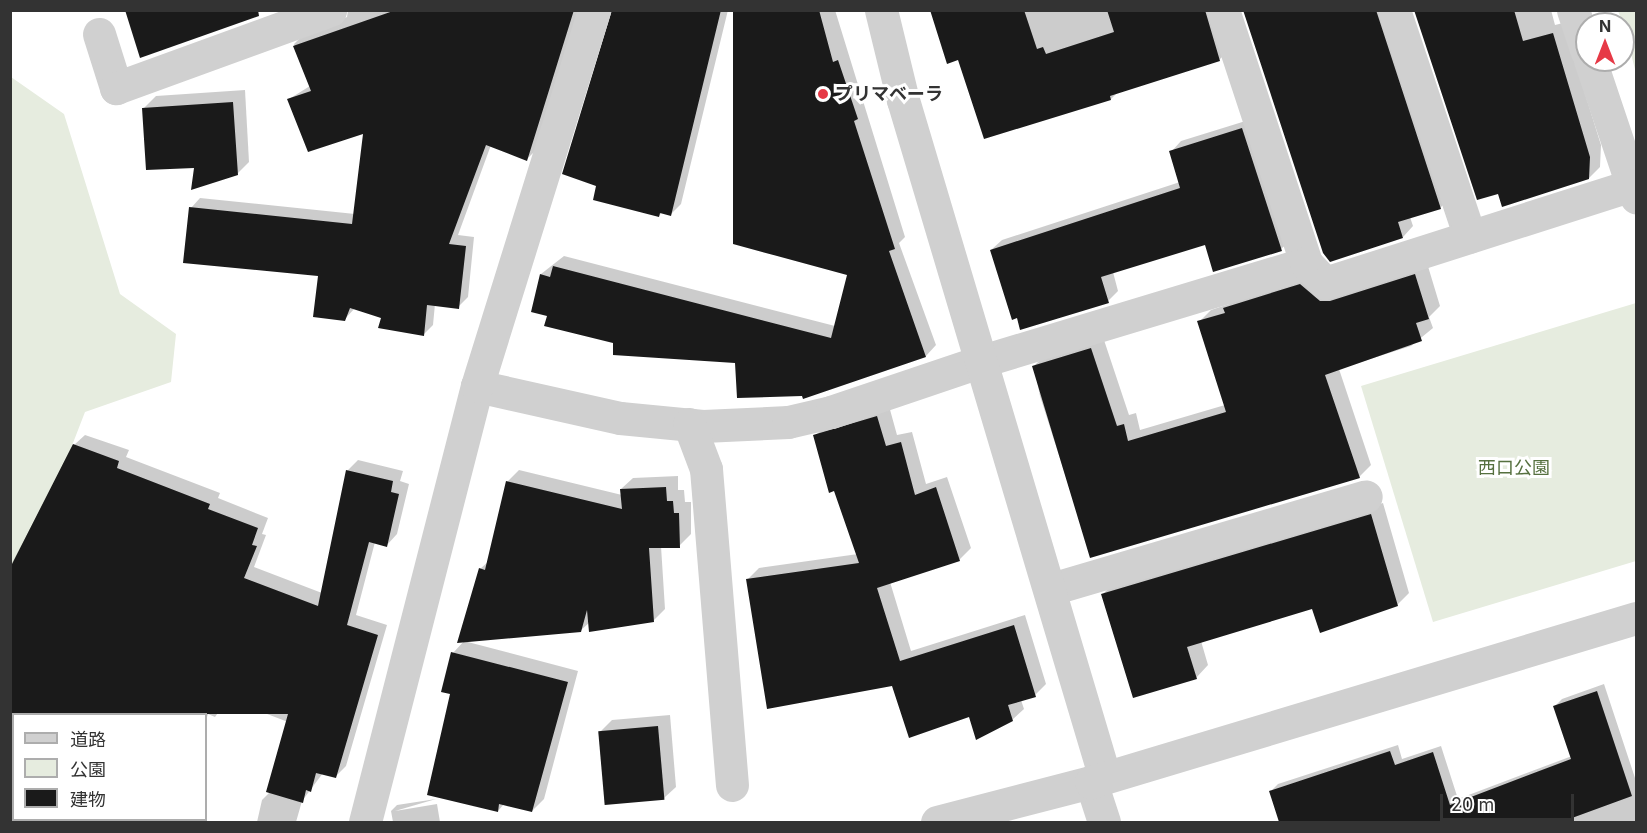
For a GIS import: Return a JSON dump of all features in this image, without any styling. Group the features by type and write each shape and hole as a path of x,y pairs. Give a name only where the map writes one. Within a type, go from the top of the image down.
{"street":[{"path":"99,34 116,88 330,10"},
{"path":"365,822 477,387 594,10"},
{"path":"881,10 903,100 1050,589 1098,780 1104,822"},
{"path":"1223,10 1305,263 1325,283 1470,237 1634,191 1594,72"},
{"path":"1394,10 1470,237"},
{"path":"477,387 620,418 689,424 788,422 831,412 982,360 1305,263"},
{"path":"689,424 706,469 732,785"},
{"path":"1050,589 1366,496"},
{"path":"937,822 1098,780 1636,618"}],"green space":[{"path":"1636,11 1636,73 1635,12 1618,12"},
{"path":"11,77 64,114 120,294 176,334 171,382 85,412 11,603"},
{"name":"西口公園","path":"1636,303 1636,561 1433,622 1361,386"}],"building":[{"path":"125,10 258,10 259,16 140,58"},
{"path":"396,10 574,10 527,161 486,145 449,244 466,246 459,309 427,305 424,336 378,328 381,318 350,308 345,321 313,317 318,276 183,263 189,207 352,224 363,134 308,152 287,99 311,91 293,46"},
{"path":"612,10 721,10 671,216 660,213 659,217 593,200 596,186 562,174"},
{"path":"733,10 819,10 833,62 838,60 858,119 854,121 895,249 889,251 926,357 803,399 802,396 737,398 735,363 613,355 613,343 544,326 547,316 531,312 540,274 550,277 553,266 831,338 847,275 733,244"},
{"path":"930,10 1024,10 1037,49 1043,47 1046,54 1114,32 1107,10 1205,10 1220,61 1110,96 1111,100 984,139 958,60 947,64"},
{"path":"1243,10 1376,10 1441,209 1398,222 1403,238 1330,262 1323,253"},
{"path":"1414,10 1514,10 1523,41 1553,33 1590,157 1589,179 1502,207 1498,194 1477,200"},
{"path":"233,102 238,175 191,190 194,168 146,170 142,108"},
{"path":"1242,128 1282,251 1213,272 1205,245 1101,277 1109,303 1020,330 1017,318 1012,320 990,250 1180,188 1169,151"},
{"path":"1415,274 1429,319 1416,323 1422,341 1325,375 1360,478 1090,558 1032,366 1091,348 1117,426 1124,424 1128,441 1226,412 1197,321 1225,313 1223,308 1300,284 1320,301 1330,301"},
{"path":"877,416 886,446 901,442 915,495 936,487 960,561 877,588 900,661 1014,625 1036,697 1008,705 1013,721 976,740 969,717 909,738 892,686 767,709 746,579 859,563 834,491 829,493 813,435"},
{"path":"73,444 119,461 117,468 210,504 208,509 258,528 252,545 257,546 244,578 318,606 346,470 393,481 391,492 399,494 387,547 369,542 347,625 378,635 336,778 316,773 311,792 306,790 303,803 266,792 288,714 10,714 10,568"},
{"path":"506,481 622,509 620,489 666,487 667,501 673,501 674,513 679,513 680,548 649,548 654,622 589,632 587,610 581,632 457,643 479,568 485,570"},
{"path":"1371,514 1398,606 1320,633 1312,609 1187,647 1197,679 1133,698 1101,594"},
{"path":"451,652 568,682 532,812 499,804 498,812 427,795 450,694 441,692"},
{"path":"1597,691 1632,796 1561,822 1279,822 1269,791 1390,751 1395,765 1433,752 1450,805 1571,759 1553,706"},
{"path":"658,726 664,800 605,805 598,731"}],"place":[{"name":"プリマベーラ","path":"823,94"}]}
